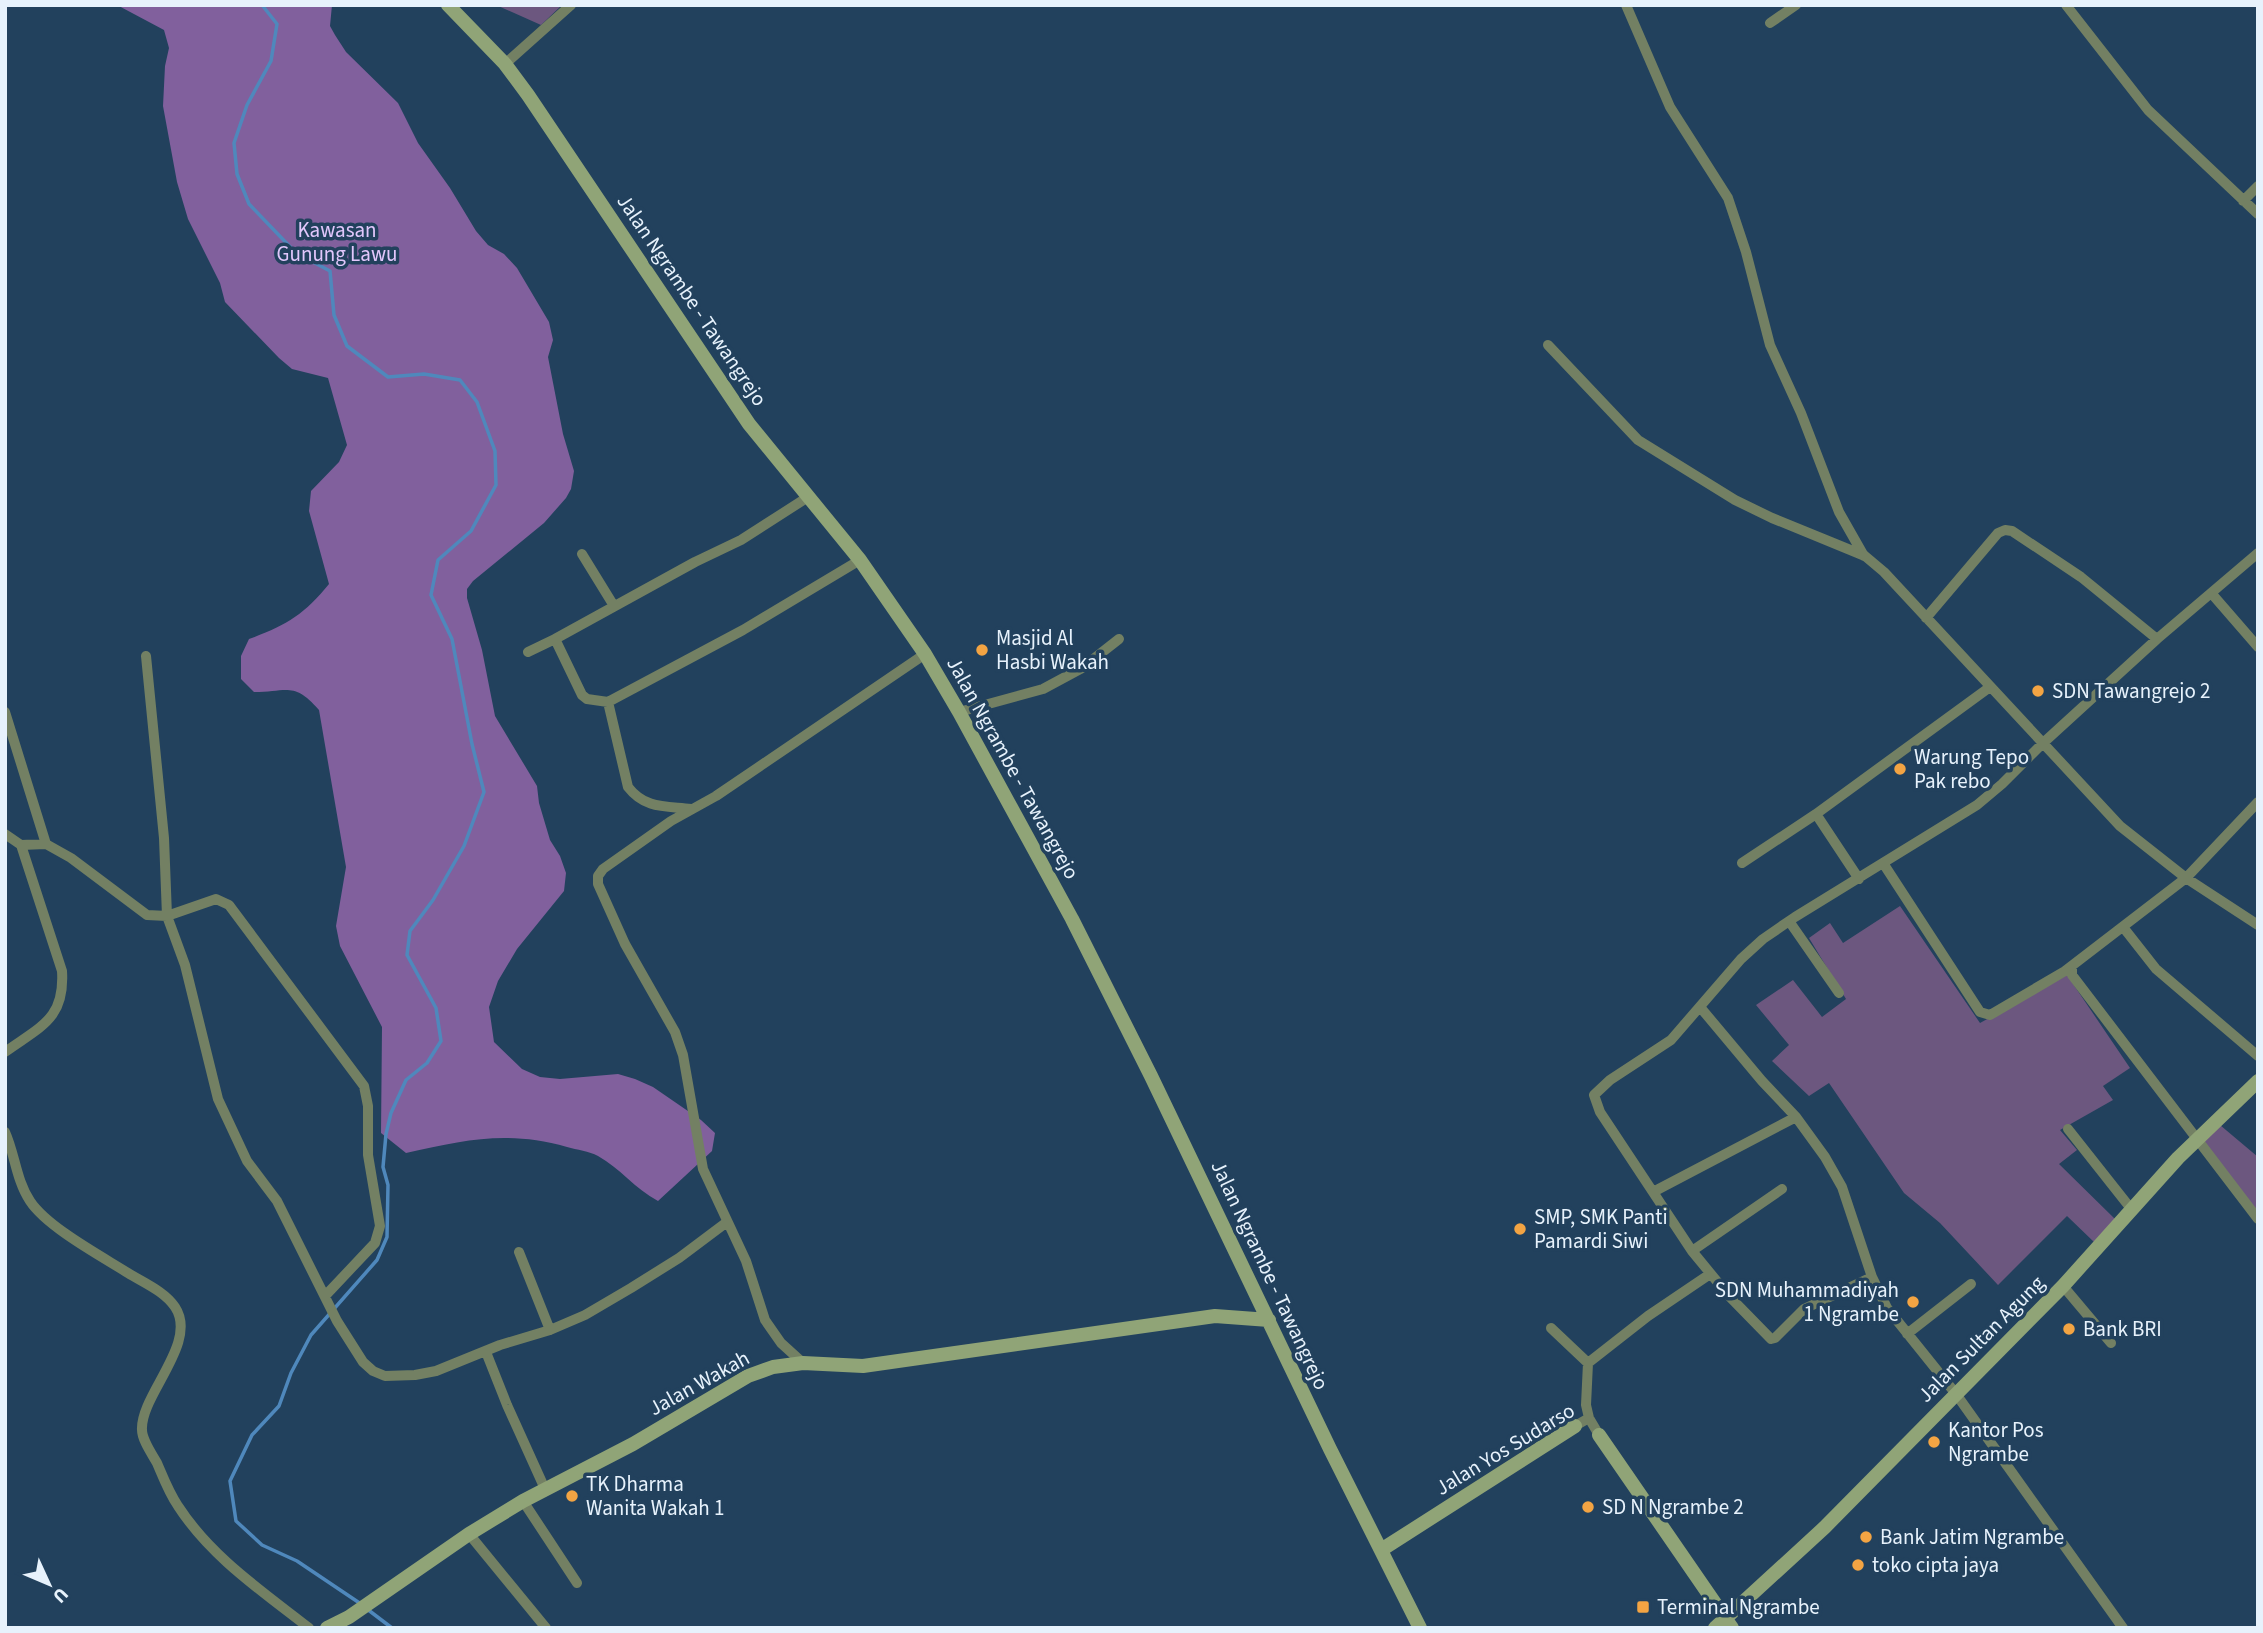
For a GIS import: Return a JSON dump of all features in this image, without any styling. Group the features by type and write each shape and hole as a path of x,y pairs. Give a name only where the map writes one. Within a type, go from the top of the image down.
{"main road":[{"name":"Jalan Ngrambe - Tawangrejo","path":"447,5 505,64 566,149 742,414 860,560 925,654 1072,919 1177,1128 1330,1450 1420,1628"},
{"name":"Jalan Sultan Agung","path":"1723,1625 1825,1527 2063,1286 2196,1140 2258,1081"},
{"name":"Jalan Wakah","path":"327,1628 349,1617 469,1534 523,1501 633,1444 748,1376 773,1367 803,1363 863,1366 1215,1316 1269,1320"},
{"name":"Jalan Yos Sudarso","path":"1381,1549 1575,1426"},
{"name":"Jalan Yos Sudarso","path":"1599,1435 1723,1625"}],"street":[{"path":"505,64 571,5"},
{"path":"1626,5 1670,107 1728,198 1746,253 1770,345 1801,413 1839,512 1865,556"},
{"path":"1770,23 1796,5"},
{"path":"2066,5 2148,110 2258,214"},
{"path":"2243,201 2258,186"},
{"path":"1548,345 1638,440 1735,499 1772,518 1865,556 1884,572 2120,825 2186,878 2258,925"},
{"path":"528,652 741,540 808,497"},
{"path":"1926,618 1998,533 2005,530 2012,531 2081,578 2157,639"},
{"path":"1872,1277 1804,1309 1771,1339 1692,1251 1600,1112 1594,1095 1604,1084 1671,1040 1741,959 1789,921 1977,804 2157,639 2258,553"},
{"path":"582,554 614,606"},
{"path":"555,639 582,695 587,699 608,702 743,630 860,560"},
{"path":"2212,594 2258,647"},
{"path":"959,712 1043,689 1082,668 1119,639"},
{"path":"803,1363 781,1343 765,1320 746,1261 703,1170 683,1055 675,1032 625,944 598,884 598,876 603,869 691,809 716,796 925,654"},
{"path":"146,656 164,838 167,916 185,965 218,1100 247,1161 276,1201 337,1321 363,1362 373,1371 385,1376 415,1375 436,1371 550,1330 585,1315 631,1288 679,1258 727,1222"},
{"path":"1742,863 1816,814 1990,687"},
{"path":"608,702 628,787 647,804 691,809"},
{"path":"5,712 46,844"},
{"path":"1883,863 1980,1012 1990,1015 2071,966 2186,878 2258,802"},
{"path":"1816,814 1859,879"},
{"path":"5,835 21,845 46,844 71,858 147,915 167,916 209,900 223,900 364,1086 368,1106 368,1155 380,1226 375,1244 327,1300"},
{"path":"5,1052 54,1014 61,1001 63,989 62,971 21,845"},
{"path":"1789,921 1839,993"},
{"path":"2123,927 2156,970 2258,1056"},
{"path":"2071,966 2072,975 2258,1219"},
{"path":"1700,1007 1762,1081 1797,1117 1825,1157 1842,1187 1872,1277 1887,1308 1956,1394 2123,1628"},
{"path":"1653,1192 1797,1117"},
{"path":"2068,1129 2132,1210"},
{"path":"5,1132 20,1182 31,1203 49,1221 131,1275 148,1283 174,1305 181,1318 181,1331 169,1366 144,1416 141,1432 176,1504 190,1523 225,1563 309,1628"},
{"path":"1692,1251 1782,1189"},
{"path":"519,1252 550,1330"},
{"path":"1588,1363 1648,1316 1710,1274"},
{"path":"1907,1334 1972,1284"},
{"path":"2063,1286 2111,1343"},
{"path":"1551,1328 1588,1363 1589,1418"},
{"path":"486,1352 545,1489"},
{"name":"Jalan Yos Sudarso","path":"1575,1426 1589,1418 1599,1435"},
{"path":"523,1501 577,1583"},
{"path":"469,1534 546,1628"}],"shaded area":[{"path":"496,5 562,5 541,25"},
{"path":"1900,906 1980,1023 2067,975 2130,1068 2103,1086 2113,1100 2060,1130 2077,1150 2059,1164 2115,1219 2094,1242 2067,1216 1998,1285 1940,1223 1904,1193 1829,1083 1809,1096 1772,1061 1789,1045 1756,1005 1793,980 1822,1017 1846,999 1809,938 1830,923 1843,943"},
{"path":"2220,1125 2258,1157 2258,1214 2202,1143"}],"green space":[{"name":"Kawasan Gunung Lawu","path":"117,5 332,5 330,26 346,52 398,103 418,143 476,231 488,245 504,254 517,268 549,322 553,340 548,357 563,434 574,471 571,489 544,523 473,581 467,589 467,598 482,650 495,716 537,786 550,840 566,873 564,891 517,949 498,981 489,1007 494,1042 522,1069 540,1077 560,1079 618,1074 635,1079 653,1087 715,1133 712,1151 658,1201 606,1161 583,1151 545,1142 505,1138 467,1141 406,1153 381,1133 382,1027 340,946 336,926 346,867 319,710 296,692 254,692 241,679 241,656 249,639 293,618 311,604 329,584 309,511 311,491 339,462 347,445 328,378 292,369 225,302 220,283 188,219 177,182 163,106 165,66 169,48 164,30"}],"waterway":[{"path":"262,5 277,24 271,61 247,105 234,143 237,174 249,204 296,253 330,271 334,315 347,346 388,377 424,374 460,380 477,402 495,451 496,485 471,531 438,560 431,595 452,639 484,792 464,846 433,900 410,931 407,955 436,1008 441,1041 427,1063 406,1080 391,1113 383,1167 388,1185 387,1237 377,1260 311,1335 291,1373 279,1406 252,1435 230,1481 236,1521 262,1545 297,1561 361,1604"},
{"path":"367,1609 392,1628"}],"place":[{"name":"Masjid Al Hasbi Wakah","path":"982,650"},
{"name":"SDN Tawangrejo 2","path":"2038,691"},
{"name":"Warung Tepo Pak rebo","path":"1900,769"},
{"name":"SMP, SMK Panti Pamardi Siwi","path":"1520,1229"},
{"name":"SDN Muhammadiyah 1 Ngrambe","path":"1913,1302"},
{"name":"Bank BRI","path":"2069,1329"},
{"name":"Kantor Pos Ngrambe","path":"1934,1442"},
{"name":"TK Dharma Wanita Wakah 1","path":"572,1496"},
{"name":"SD N Ngrambe 2","path":"1588,1507"},
{"name":"Bank Jatim Ngrambe","path":"1866,1537"},
{"name":"toko cipta jaya","path":"1858,1565"},
{"name":"Terminal Ngrambe","path":"1643,1607"}]}
